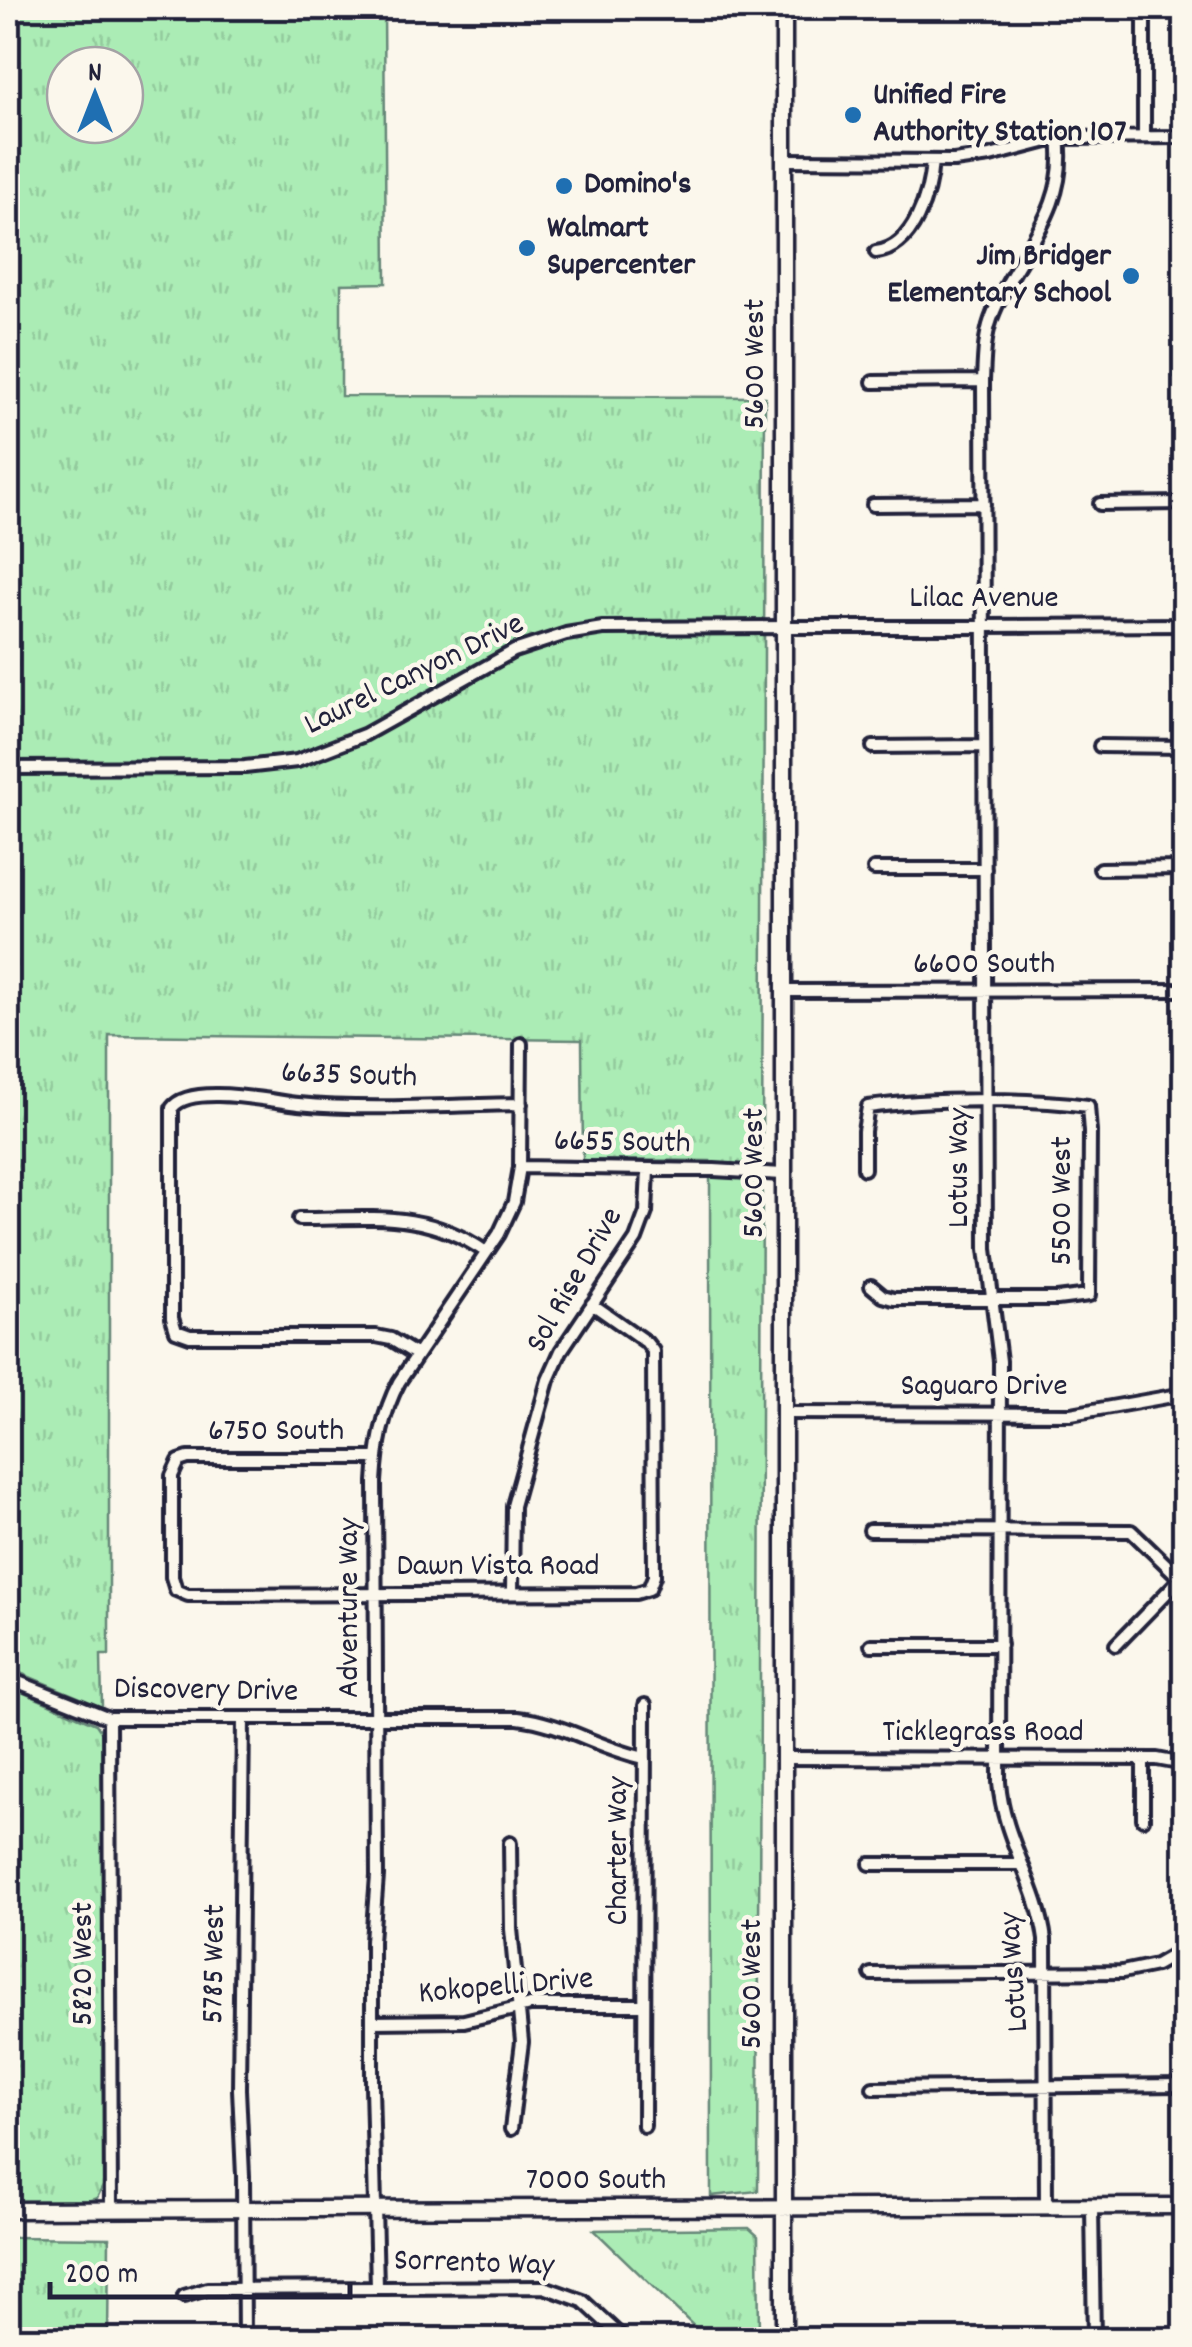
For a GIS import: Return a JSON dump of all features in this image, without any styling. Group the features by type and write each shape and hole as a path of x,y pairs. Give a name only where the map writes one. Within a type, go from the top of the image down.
{"main road":[{"name":"5600 West","path":"784,8 784,2340"},
{"name":"7000 South","path":"8,2210 1184,2206"}],"street":[{"path":"1144,8 1144,137"},
{"path":"784,160 932,161 978,158 1060,138 1184,137"},
{"name":"Lotus Way","path":"1046,2207 1046,1973 1042,1919 1002,1809 1000,1759 1000,1361 986,1249 983,381 986,340 994,313 1048,217 1058,189 1060,138"},
{"path":"876,252 892,248 904,237 927,197 932,161"},
{"path":"873,382 983,381"},
{"path":"874,504 984,504"},
{"path":"1100,504 1184,504"},
{"name":"Lilac Avenue","path":"784,626 1184,626"},
{"name":"Laurel Canyon Drive","path":"8,768 244,768 280,764 348,743 485,664 547,639 622,627 784,626"},
{"path":"874,746 984,746"},
{"path":"1100,746 1184,747"},
{"path":"874,869 985,868"},
{"path":"1100,869 1184,868"},
{"name":"6600 South","path":"784,991 1184,990"},
{"name":"Adventure Way","path":"377,2288 372,2022 376,1458 388,1405 416,1354 486,1252 514,1202 520,1167 521,1044"},
{"name":"6635 South","path":"416,1354 391,1339 376,1336 186,1336 176,1331 172,1322 172,1114 176,1102 185,1097 228,1096 319,1105 521,1104"},
{"path":"864,1169 868,1107 895,1103 986,1103"},
{"name":"5500 West","path":"986,1103 1088,1106 1090,1132 1089,1295 993,1299"},
{"name":"6655 South","path":"520,1167 783,1174"},
{"name":"Sol Rise Drive","path":"512,1594 512,1513 553,1365 640,1233 647,1204 648,1170"},
{"path":"299,1219 414,1220 446,1229 486,1252"},
{"path":"871,1286 894,1299 993,1299"},
{"name":"Dawn Vista Road","path":"176,1463 172,1476 172,1577 178,1592 512,1594 636,1593 649,1589 654,1576 653,1351 592,1304"},
{"name":"Saguaro Drive","path":"783,1413 1094,1412 1184,1394"},
{"name":"6750 South","path":"176,1463 188,1458 376,1458"},
{"path":"870,1530 1131,1531 1183,1580 1116,1645"},
{"path":"872,1645 1000,1645"},
{"name":"Discovery Drive","path":"8,1678 109,1718 533,1720 645,1758"},
{"name":"Charter Way","path":"644,2126 645,1705"},
{"name":"5820 West","path":"109,1718 111,2209"},
{"name":"5785 West","path":"243,1719 238,2089 244,2211 244,2340"},
{"name":"Ticklegrass Road","path":"782,1758 1144,1759 1184,1764"},
{"path":"1143,1819 1144,1759"},
{"path":"510,1843 511,1929 522,2047 511,2130"},
{"path":"870,1864 1021,1864"},
{"path":"871,1974 1134,1971 1166,1961 1184,1949"},
{"name":"Kokopelli Drive","path":"372,2022 464,2021 519,2006 644,2005"},
{"path":"872,2088 1184,2085"},
{"path":"1092,2207 1094,2340"},
{"name":"Sorrento Way","path":"184,2296 207,2289 244,2288 553,2288 589,2305 625,2340"}],"green space":[{"path":"8,8 384,8 386,283 341,284 341,396 765,397 758,2191 711,2196 710,1161 583,1160 582,1040 109,1035 109,1655 101,1655 102,1707 8,1668"},
{"path":"1175,295 1184,295 1184,377 1174,377"},
{"path":"8,1686 96,1724 104,1736 104,2184 97,2198 88,2201 8,2201"},
{"path":"749,2228 758,2236 759,2339 707,2339 594,2230"},
{"path":"8,2237 109,2238 108,2339 8,2339"}],"place":[{"name":"Unified Fire Authority Station 107","path":"853,115"},
{"name":"Domino's","path":"564,186"},
{"name":"Walmart Supercenter","path":"527,248"},
{"name":"Jim Bridger Elementary School","path":"1131,276"}]}
